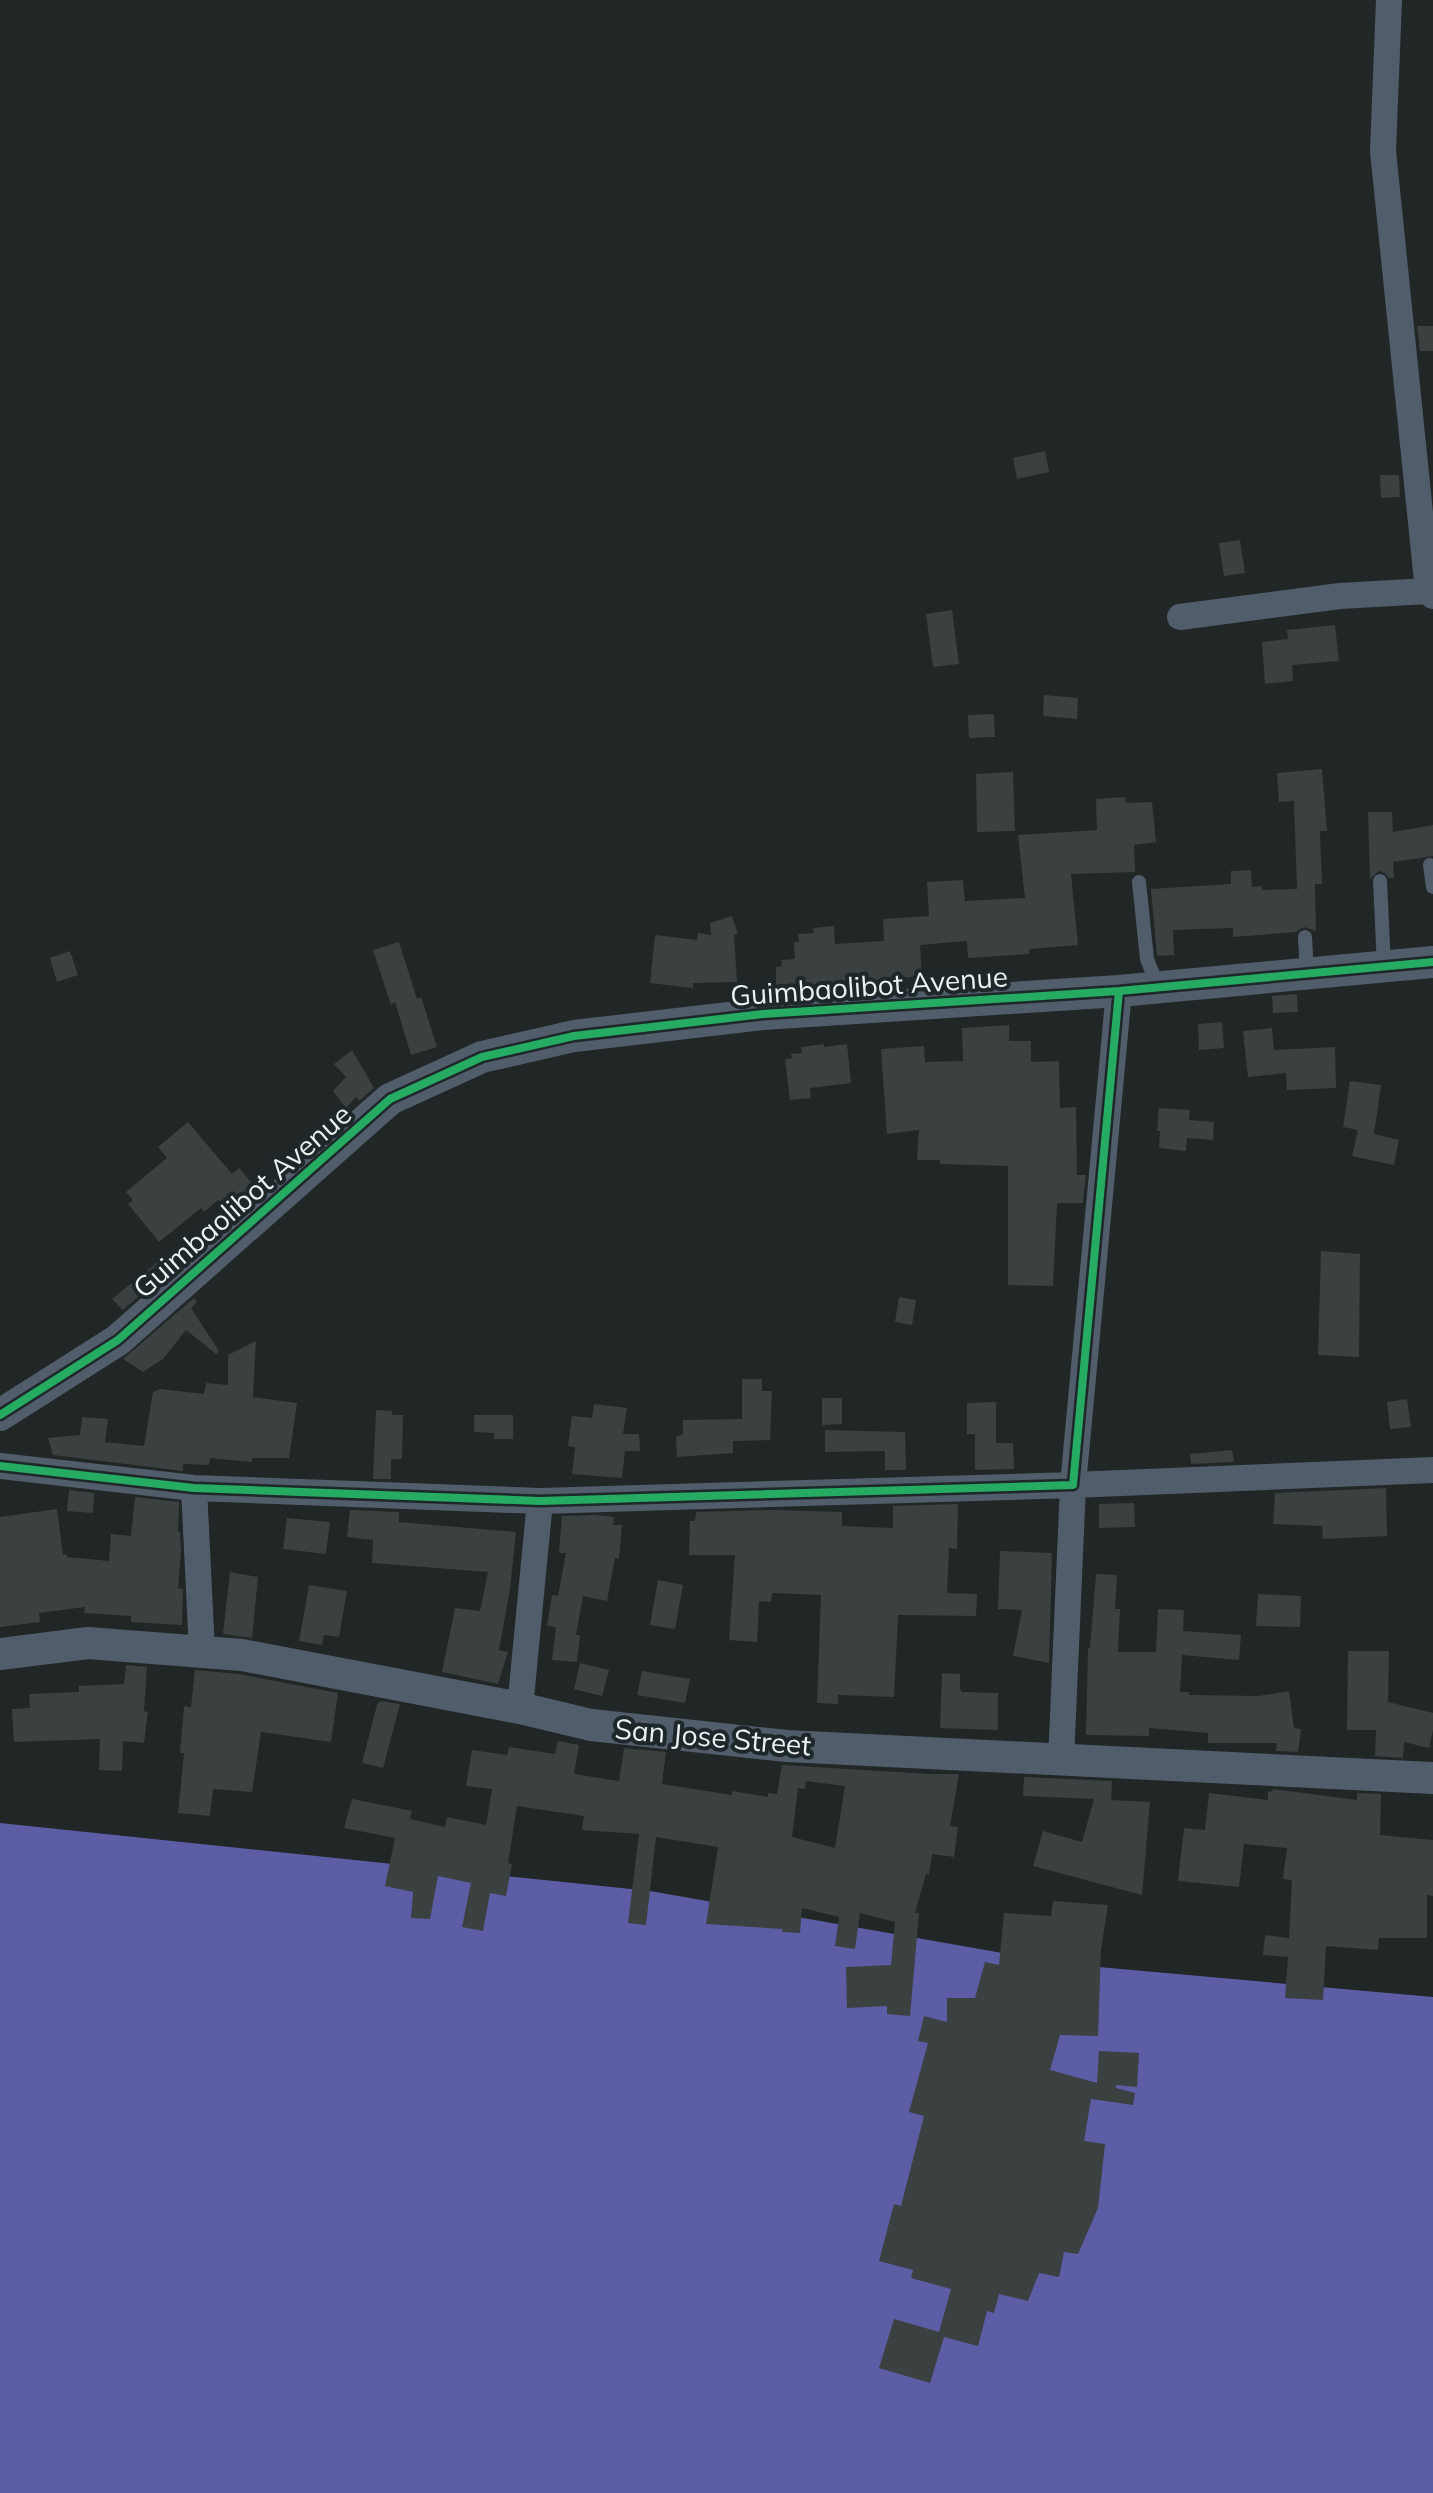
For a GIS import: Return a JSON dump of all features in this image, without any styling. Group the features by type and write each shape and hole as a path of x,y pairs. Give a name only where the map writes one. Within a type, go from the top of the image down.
{"street":[{"path":"1180,617 1340,596 1431,594 1383,151 1389,0"},
{"name":"Guimbaolibot Avenue","path":"0,1415 118,1340 390,1099 482,1057 574,1036 763,1014 1159,988 1433,962"},
{"path":"1061,1761 1073,1485 1119,991"},
{"path":"0,1466 194,1488 540,1501 1073,1485 1433,1470"},
{"path":"194,1488 202,1652"},
{"path":"520,1708 540,1501"},
{"name":"San Jose Street","path":"0,1654 88,1643 242,1655 520,1708 591,1725 787,1746 1433,1778"}],"lane":[{"path":"1430,865 1433,887"},
{"path":"1380,881 1384,967"},
{"path":"1139,882 1147,959 1159,988"},
{"path":"1305,937 1307,974"}],"shaded area":[{"path":"0,1823 650,1891 1065,1964 1433,1997 1433,2493 0,2493"}],"building":[{"path":"1417,326 1433,326 1433,351 1420,351"},
{"path":"1045,451 1049,472 1017,479 1013,458"},
{"path":"1380,475 1399,475 1400,497 1381,498"},
{"path":"1240,540 1245,573 1224,576 1219,543"},
{"path":"952,610 959,664 933,667 926,614"},
{"path":"1335,625 1339,661 1292,665 1293,681 1265,684 1262,642 1288,639 1287,630"},
{"path":"1044,695 1078,698 1077,719 1043,716"},
{"path":"994,714 995,737 969,738 968,715"},
{"path":"1322,769 1327,831 1320,831 1322,884 1315,884 1316,931 1304,927 1296,932 1233,937 1233,928 1173,930 1174,955 1157,956 1151,889 1231,884 1231,871 1251,870 1252,887 1262,886 1262,890 1297,889 1294,801 1279,802 1277,773"},
{"path":"1013,772 1015,831 977,832 976,774"},
{"path":"1125,797 1126,803 1152,802 1156,842 1134,845 1135,872 1071,874 1078,945 1029,949 1029,954 968,958 967,941 920,945 922,976 840,983 840,989 776,992 776,967 782,966 781,960 795,959 794,942 799,942 798,934 814,933 813,928 834,926 835,944 884,941 883,919 929,916 927,882 963,880 965,901 1025,898 1018,835 1097,830 1096,799"},
{"path":"1368,812 1392,812 1393,832 1433,825 1433,856 1393,862 1394,878 1379,871 1370,879"},
{"path":"732,916 738,934 734,935 737,982 693,983 693,988 650,983 655,935 697,940 698,933 711,935 710,923"},
{"path":"399,942 417,999 421,997 437,1047 411,1055 395,1002 391,1005 373,950"},
{"path":"70,951 78,975 57,982 50,958"},
{"path":"1297,994 1298,1012 1273,1013 1272,996"},
{"path":"1222,1022 1224,1048 1199,1050 1198,1024"},
{"path":"1009,1025 1009,1041 1031,1041 1031,1062 1059,1061 1060,1108 1076,1107 1077,1175 1086,1175 1083,1203 1057,1203 1053,1286 1008,1285 1008,1166 940,1164 940,1160 917,1160 919,1130 887,1134 881,1049 924,1046 925,1062 963,1061 962,1028"},
{"path":"1272,1028 1274,1050 1335,1047 1336,1088 1287,1090 1286,1073 1248,1077 1243,1031"},
{"path":"824,1044 824,1047 847,1044 851,1083 810,1088 811,1098 790,1100 785,1059 792,1058 791,1054 802,1053 801,1047"},
{"path":"352,1050 374,1088 359,1101 356,1097 346,1108 333,1091 346,1077 334,1064"},
{"path":"1350,1081 1381,1085 1374,1134 1399,1140 1394,1165 1352,1156 1358,1130 1343,1127"},
{"path":"1159,1108 1190,1110 1189,1120 1214,1122 1213,1140 1187,1138 1186,1151 1159,1148"},
{"path":"188,1122 232,1174 239,1168 258,1190 231,1215 218,1200 204,1212 201,1208 159,1242 128,1204 133,1200 126,1192 167,1158 158,1147"},
{"path":"1321,1251 1360,1254 1359,1357 1318,1355"},
{"path":"160,1260 168,1270 123,1310 112,1299"},
{"path":"899,1297 916,1300 912,1325 895,1322"},
{"path":"194,1298 197,1302 191,1308 219,1351 216,1354 186,1330 163,1359 143,1372 123,1359"},
{"path":"256,1341 253,1397 297,1403 289,1458 252,1458 252,1462 210,1458 209,1465 183,1464 183,1471 53,1455 48,1438 80,1435 82,1417 108,1419 105,1442 144,1446 153,1392 160,1389 204,1394 206,1383 228,1385 228,1355"},
{"path":"742,1379 762,1379 762,1391 772,1391 770,1440 733,1441 733,1453 677,1457 676,1436 683,1435 683,1420 742,1419"},
{"path":"822,1398 842,1398 842,1424 822,1425"},
{"path":"1407,1399 1411,1427 1390,1429 1387,1402"},
{"path":"996,1402 996,1443 1013,1443 1014,1469 975,1470 975,1434 967,1434 967,1403"},
{"path":"594,1404 627,1408 623,1434 639,1434 640,1451 625,1451 622,1478 572,1474 575,1447 568,1446 572,1416 592,1418"},
{"path":"376,1410 403,1415 402,1459 391,1459 391,1479 373,1479"},
{"path":"474,1415 513,1415 513,1439 494,1439 494,1433 474,1432"},
{"path":"825,1430 905,1432 906,1470 885,1470 885,1451 825,1452"},
{"path":"1232,1450 1234,1462 1191,1464 1190,1454"},
{"path":"1386,1488 1387,1536 1323,1539 1322,1526 1273,1524 1275,1493"},
{"path":"69,1490 94,1493 93,1513 67,1511"},
{"path":"135,1497 179,1502 181,1551 178,1588 183,1589 182,1625 131,1622 131,1616 84,1613 85,1607 39,1613 40,1622 0,1627 0,1517 57,1509 63,1555 109,1561 111,1534 131,1536"},
{"path":"1134,1503 1135,1527 1099,1528 1099,1504"},
{"path":"958,1504 957,1549 949,1548 947,1593 977,1594 976,1616 898,1615 894,1697 838,1695 838,1704 817,1703 821,1595 772,1593 771,1602 759,1601 757,1642 729,1640 735,1555 689,1555 690,1521 695,1521 696,1512 842,1512 842,1526 893,1528 893,1506"},
{"path":"350,1510 399,1512 399,1522 516,1532 499,1650 508,1652 498,1684 442,1672 455,1608 480,1611 488,1572 372,1563 373,1540 347,1537"},
{"path":"562,1516 614,1517 613,1525 622,1525 619,1559 615,1558 607,1601 583,1596 576,1635 580,1635 577,1662 552,1660 556,1627 547,1626 552,1595 558,1596 566,1553 559,1553"},
{"path":"287,1518 330,1522 326,1554 283,1549"},
{"path":"1000,1551 1052,1553 1049,1663 1013,1656 1022,1610 998,1609"},
{"path":"230,1572 258,1577 252,1638 223,1634"},
{"path":"1096,1574 1117,1575 1115,1609 1120,1609 1118,1652 1156,1652 1158,1609 1184,1610 1183,1631 1241,1635 1239,1660 1182,1655 1180,1692 1189,1692 1189,1695 1259,1696 1289,1691 1294,1728 1301,1729 1298,1752 1276,1751 1277,1743 1208,1743 1208,1733 1149,1728 1149,1736 1086,1735 1088,1648"},
{"path":"658,1580 683,1585 675,1629 650,1625"},
{"path":"309,1585 347,1591 339,1637 324,1635 322,1645 299,1641"},
{"path":"1258,1594 1301,1596 1300,1627 1256,1626"},
{"path":"1348,1651 1389,1651 1388,1702 1433,1713 1429,1748 1404,1742 1403,1758 1375,1756 1376,1730 1347,1730"},
{"path":"580,1663 609,1670 602,1696 574,1689"},
{"path":"126,1665 147,1667 144,1711 148,1712 144,1743 123,1741 122,1771 99,1770 100,1739 14,1742 12,1709 30,1708 29,1694 79,1692 79,1686 124,1684"},
{"path":"195,1670 239,1674 338,1693 331,1742 261,1732 252,1792 213,1789 210,1816 178,1813 184,1753 180,1753 184,1706 191,1707"},
{"path":"642,1671 690,1679 685,1703 637,1695"},
{"path":"942,1673 960,1674 962,1692 998,1693 998,1730 940,1728"},
{"path":"380,1701 400,1704 383,1768 362,1763"},
{"path":"558,1741 579,1745 574,1774 619,1781 624,1748 666,1752 662,1784 768,1797 768,1793 777,1794 782,1765 959,1774 950,1826 958,1827 954,1857 932,1854 929,1875 926,1874 915,1913 919,1913 910,2016 887,2014 887,2006 847,2008 846,1967 891,1965 895,1922 860,1913 855,1949 835,1946 839,1917 802,1908 800,1933 706,1924 718,1847 656,1837 646,1925 628,1923 639,1834 582,1830 584,1816 517,1806 506,1896 490,1893 483,1931 462,1927 471,1883 438,1876 430,1919 411,1918 413,1892 385,1886 395,1838 344,1828 352,1799 412,1811 410,1819 445,1827 447,1817 486,1825 492,1789 466,1786 472,1750 507,1755 509,1747 555,1754","holes":["806,1781 845,1786 835,1848 792,1837 798,1788 805,1789"]},
{"path":"1024,1777 1112,1781 1111,1800 1150,1802 1142,1895 1033,1866 1043,1831 1082,1842 1094,1799 1023,1796"},
{"path":"1273,1789 1357,1800 1357,1793 1381,1794 1380,1835 1433,1840 1433,1896 1427,1895 1427,1938 1379,1938 1378,1950 1326,1946 1323,2000 1285,1998 1288,1957 1263,1955 1265,1935 1289,1938 1292,1880 1283,1879 1287,1848 1244,1844 1239,1887 1178,1881 1184,1828 1205,1830 1209,1793 1268,1800 1268,1791 1272,1792"},
{"path":"1053,1901 1108,1905 1101,1950 1098,2036 1060,2035 1050,2070 1097,2083 1099,2051 1139,2053 1137,2087 1116,2085 1116,2088 1135,2093 1133,2105 1091,2099 1084,2141 1105,2144 1098,2208 1078,2254 1064,2252 1059,2277 1039,2273 1028,2301 999,2294 994,2313 987,2311 978,2346 944,2337 930,2383 879,2368 894,2319 939,2332 951,2289 911,2278 913,2270 879,2261 894,2204 901,2206 924,2116 909,2112 928,2043 918,2041 924,2016 947,2022 947,1998 975,1998 985,1962 999,1965 1004,1913 1051,1916"}],"cycle path":[{"path":"0,1415 118,1340 390,1099 482,1057 574,1036 763,1014 1119,991 1433,962"},
{"path":"0,1466 194,1488 540,1501 1073,1485 1119,991"}]}
